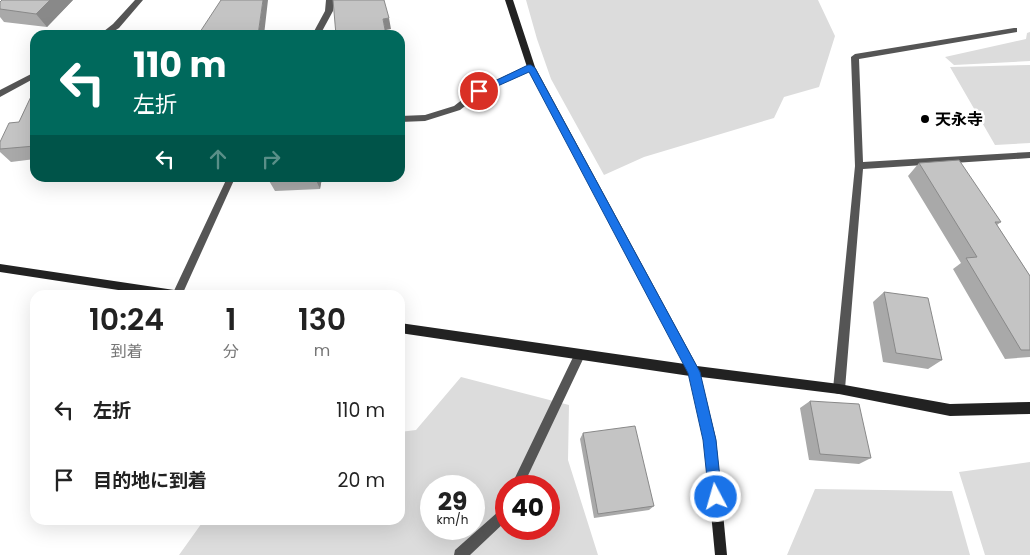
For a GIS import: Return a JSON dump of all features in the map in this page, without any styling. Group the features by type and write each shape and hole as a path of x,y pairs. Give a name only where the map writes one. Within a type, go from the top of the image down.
{"street":[{"path":"110,30 139,0"},
{"path":"318,30 328,11 330,0"},
{"path":"509,0 531,68 694,372 710,440 721,555"},
{"path":"839,389 859,166 855,57 1014,30"},
{"path":"405,119 425,118 457,108 486,86 531,68"},
{"path":"0,94 30,78"},
{"path":"859,166 1030,156"},
{"path":"181,290 229,182"},
{"path":"0,268 146,290"},
{"path":"405,329 694,372 839,389 950,410 1030,408"},
{"path":"522,475 580,355"},
{"path":"460,555 495,523"}],"shaded area":[{"path":"526,0 818,0 835,36 819,87 784,97 774,118 644,157 604,175 551,79"},
{"path":"1030,32 1030,61 954,65 945,57 1026,39 1027,33"},
{"path":"1030,65 1030,143 995,145 950,67"},
{"path":"461,377 569,405 568,460 598,555 179,555 200,525 405,525 405,431 416,430"},
{"path":"1030,462 1030,555 985,555 959,472"},
{"path":"815,489 952,491 970,555 787,555"}],"building":[{"path":"2,0 50,0 36,14 0,9 0,2"},
{"path":"221,0 263,0 259,30 201,30"},
{"path":"333,0 384,0 389,18 383,19 385,30 336,30"},
{"path":"30,99 30,146 0,149 0,142 9,123 19,122"},
{"path":"959,160 1001,222 995,222 1030,276 1030,350 1021,350 966,258 977,257 919,163"},
{"path":"884,292 928,298 942,360 896,353"},
{"path":"810,401 859,404 871,458 820,454"},
{"path":"635,426 654,506 598,514 583,433"}],"place":[{"name":"天永寺","path":"925,119"}],"route":[{"path":"479,91 494,82 531,68 694,372 710,440 716,497"}]}
